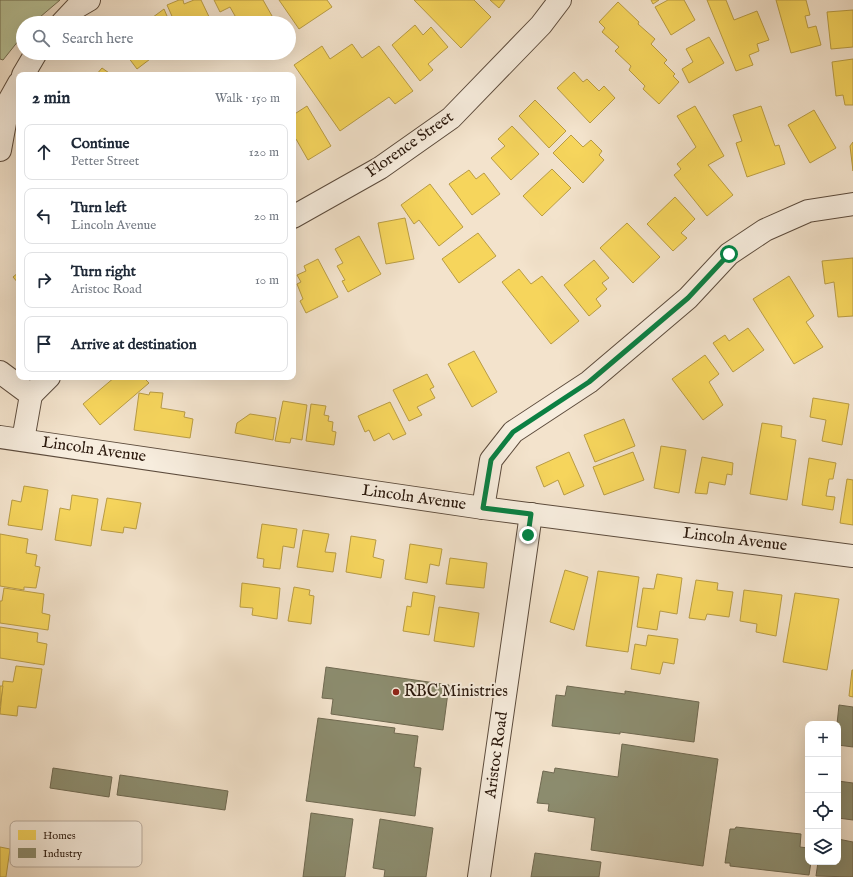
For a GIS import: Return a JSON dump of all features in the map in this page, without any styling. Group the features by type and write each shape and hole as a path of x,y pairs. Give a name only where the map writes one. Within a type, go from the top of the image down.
{"street":[{"path":"68,16 76,7 89,0"},
{"name":"Florence Street","path":"296,215 380,168 451,118 541,25 560,0"},
{"path":"25,72 32,60"},
{"path":"0,150 9,101 16,88"},
{"path":"483,508 491,460 513,432 589,382 688,298 729,254 765,230 808,211 853,204"},
{"path":"0,372 31,395"},
{"path":"23,440 31,395 46,380"},
{"name":"Lincoln Avenue","path":"0,437 483,508 853,556"},
{"name":"Aristoc Road","path":"479,877 531,514"}],"green space":[{"path":"0,0 60,0 41,16 16,16 16,44 3,60 0,59"}],"building: Homes":[{"path":"179,0 183,0 184,4 194,0 201,0 209,16 172,16 167,5"},
{"path":"214,0 263,0 272,16 235,16 230,7 220,12"},
{"path":"279,0 327,0 332,7 299,29 296,25 296,16 290,16"},
{"path":"414,0 474,0 491,17 461,48"},
{"path":"490,0 505,0 499,8"},
{"path":"651,0 659,0 653,4"},
{"path":"668,0 684,0 695,20 671,35 655,7"},
{"path":"707,0 726,0 734,20 757,11 769,40 757,44 759,51 749,55 753,65 736,71"},
{"path":"776,0 806,0 810,15 805,16 808,28 816,26 821,45 791,53"},
{"path":"618,2 639,22 638,24 655,39 651,44 667,60 664,63 675,74 673,76 679,82 659,104 643,89 645,86 629,70 631,66 615,51 619,47 602,32 605,28 599,22"},
{"path":"164,9 167,16 154,16"},
{"path":"853,10 853,47 831,49 827,12"},
{"path":"415,25 423,35 431,27 448,47 428,64 433,70 420,81 392,45"},
{"path":"709,37 724,63 689,83 682,69 693,62 686,49"},
{"path":"352,44 362,58 379,46 413,91 395,104 389,97 340,131 294,65 322,46 330,59"},
{"path":"853,59 853,105 845,105 843,95 836,96 832,62"},
{"path":"130,60 149,60 137,69"},
{"path":"102,68 108,72 99,72"},
{"path":"574,72 583,82 587,79 599,91 604,86 615,98 590,123 557,88"},
{"path":"535,100 566,131 549,148 519,116"},
{"path":"307,106 331,146 308,160 296,139 296,113"},
{"path":"695,106 724,156 708,165 733,195 707,216 674,175 681,169 677,164 696,147 677,116"},
{"path":"761,106 775,146 779,145 785,164 747,177 736,143 742,141 733,115"},
{"path":"814,110 836,148 810,163 788,125"},
{"path":"512,126 539,154 511,180 491,158 505,146 498,139"},
{"path":"571,135 583,147 591,140 602,151 599,155 604,160 583,183 553,153"},
{"path":"853,142 853,171 850,146"},
{"path":"552,169 571,188 542,216 523,196"},
{"path":"469,170 476,179 484,173 500,194 472,215 449,184"},
{"path":"430,184 463,227 439,246 419,220 414,224 401,205"},
{"path":"675,197 695,219 681,233 687,238 673,251 647,224"},
{"path":"405,218 414,259 386,264 378,223"},
{"path":"627,223 660,257 633,283 600,248"},
{"path":"478,233 496,256 459,283 442,259"},
{"path":"359,236 381,274 348,292 342,281 345,280 337,266 343,263 335,249"},
{"path":"853,258 853,316 838,317 834,282 825,284 822,261"},
{"path":"318,259 338,297 306,313 300,301 303,299 297,284 301,282 297,275 306,271 304,266"},
{"path":"594,260 609,278 602,283 607,289 596,299 601,306 589,316 564,285"},
{"path":"519,269 531,284 542,276 579,321 551,344 502,282"},
{"path":"789,276 814,316 806,322 823,347 794,364 753,299"},
{"path":"748,328 764,350 733,372 713,343 725,335 729,341"},
{"path":"474,351 497,392 472,407 448,364"},
{"path":"705,355 719,374 709,382 723,405 703,420 672,379"},
{"path":"427,374 434,387 430,389 435,398 417,407 422,415 409,421 393,390"},
{"path":"111,380 146,380 149,383 100,425 83,404"},
{"path":"150,392 163,393 161,408 185,412 184,417 193,419 190,438 134,430 139,393 149,395"},
{"path":"813,398 849,404 842,445 822,441 826,420 810,417"},
{"path":"283,401 307,405 302,440 291,438 290,443 275,441"},
{"path":"390,402 406,434 393,440 389,433 374,441 369,430 365,432 358,416"},
{"path":"311,404 326,406 324,415 329,416 328,421 333,422 332,431 336,432 334,445 306,441"},
{"path":"250,414 276,418 273,440 235,433 237,423"},
{"path":"624,419 635,446 595,462 584,435"},
{"path":"762,423 782,426 781,437 796,440 787,500 750,494"},
{"path":"661,446 686,450 679,493 654,488"},
{"path":"569,452 584,486 564,495 558,480 544,487 536,467"},
{"path":"633,452 644,480 604,495 593,467"},
{"path":"702,457 733,463 732,475 727,474 725,485 709,482 707,494 695,493"},
{"path":"809,458 836,463 833,479 829,479 826,496 835,497 833,510 802,505"},
{"path":"847,479 853,480 853,525 840,523"},
{"path":"24,486 48,490 42,530 8,525 12,500 21,502"},
{"path":"72,495 98,499 91,546 55,540 60,508 70,510"},
{"path":"107,498 141,503 136,529 124,527 123,533 101,530"},
{"path":"262,524 297,529 294,548 283,546 280,569 263,567 264,559 257,558"},
{"path":"303,530 329,534 325,552 336,553 333,572 297,567"},
{"path":"0,534 28,539 26,553 37,555 35,566 40,567 36,588 24,587 24,590 0,586"},
{"path":"351,536 376,540 373,557 384,560 381,578 346,572"},
{"path":"410,544 442,549 439,566 430,564 427,583 405,579"},
{"path":"450,558 487,563 484,588 446,584"},
{"path":"565,570 588,577 574,630 550,622"},
{"path":"598,571 639,577 628,652 586,646"},
{"path":"657,574 682,578 677,614 660,611 657,630 637,627 643,588 654,589"},
{"path":"696,580 718,583 717,590 733,592 729,617 707,614 705,620 689,618"},
{"path":"242,583 280,588 277,619 252,615 253,608 240,607"},
{"path":"294,587 310,590 309,595 314,596 311,624 288,621"},
{"path":"4,588 44,594 42,613 50,615 48,630 0,623 0,601 2,601"},
{"path":"744,590 782,595 776,636 756,632 757,624 740,621"},
{"path":"413,592 435,596 429,635 403,631 407,606 411,607"},
{"path":"795,593 839,599 827,670 783,662"},
{"path":"439,607 479,613 474,647 434,641"},
{"path":"0,627 38,633 37,642 47,644 44,665 0,658"},
{"path":"648,635 678,639 674,664 663,662 660,674 631,669 635,644 646,646"},
{"path":"16,666 42,669 36,708 18,706 17,716 0,714 3,681 13,682"},
{"path":"853,670 853,697 849,696"},
{"path":"0,686 3,686 0,706"},
{"path":"0,847 10,849 6,877 0,877"}],"building: Industry":[{"path":"326,667 449,685 443,730 331,714 333,699 322,698"},
{"path":"567,686 625,694 625,691 699,702 694,742 620,732 620,734 552,726 556,695 565,696"},
{"path":"839,705 853,707 853,747 841,745 841,721 837,721"},
{"path":"318,718 395,728 394,733 418,736 414,767 421,768 415,816 306,801"},
{"path":"622,744 718,759 703,866 591,850 595,818 548,811 549,804 537,803 543,771 554,773 555,768 618,777"},
{"path":"53,768 112,777 109,797 50,788"},
{"path":"120,775 228,791 225,810 117,795"},
{"path":"841,781 853,783 853,820 841,818"},
{"path":"311,813 353,819 345,877 303,877"},
{"path":"380,819 433,828 426,877 384,877 385,870 373,868"},
{"path":"736,827 801,834 800,847 805,848 805,865 811,865 809,875 730,866 730,863 725,863 730,829 735,829"},
{"path":"841,840 853,842 853,877 816,876 818,865 841,865"},
{"path":"535,853 601,862 599,877 531,877"}],"place":[{"name":"RBC Ministries","path":"396,692"}],"route":[{"path":"528,535 531,514 483,508 491,460 513,432 589,382 688,298 729,254"}]}
